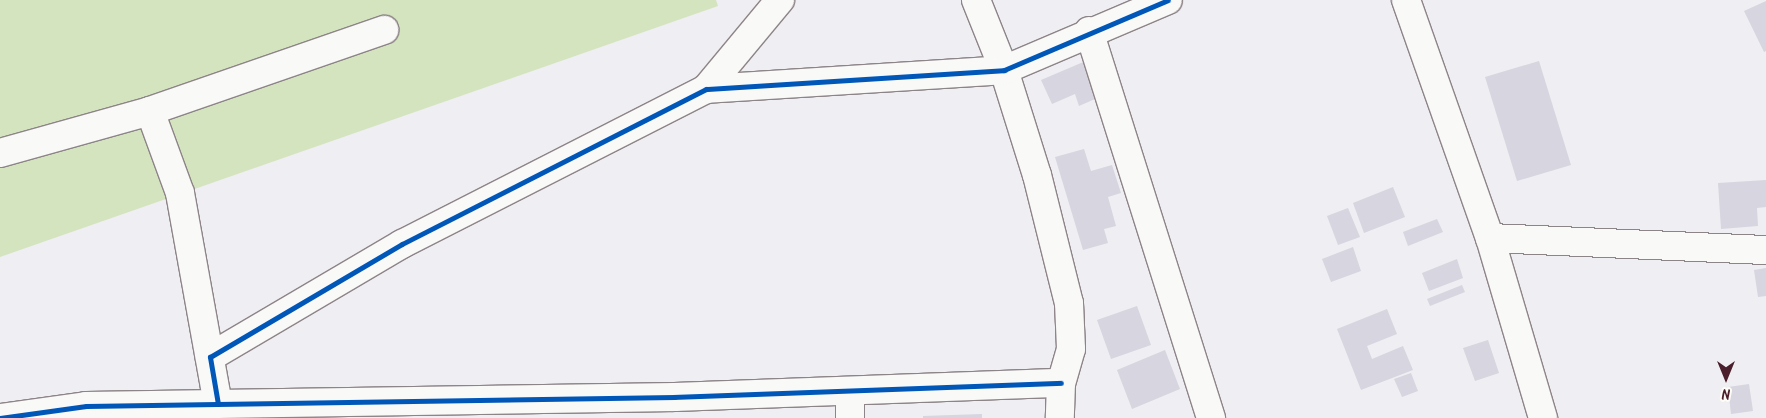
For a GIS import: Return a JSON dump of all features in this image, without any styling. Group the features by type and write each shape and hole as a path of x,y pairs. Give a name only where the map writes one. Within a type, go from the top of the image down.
{"street":[{"path":"210,357 402,244 706,89 780,0"},
{"path":"976,0 1004,70 1037,175 1069,302 1071,350 1061,383 1060,418"},
{"path":"706,89 1004,70 1089,32 1168,0"},
{"path":"1406,0 1490,238 1542,418"},
{"path":"0,153 150,111 384,30"},
{"path":"1089,32 1210,418"},
{"path":"150,111 180,193 218,404"},
{"path":"1490,238 1766,250"},
{"path":"0,418 218,404 850,405 1061,383"}],"green space":[{"path":"0,0 716,0 718,6 0,257"}],"building":[{"path":"1766,1 1766,51 1764,52 1744,11"},
{"path":"1088,60 1104,95 1079,106 1075,94 1052,104 1041,80"},
{"path":"1539,61 1571,165 1517,181 1485,77"},
{"path":"1084,149 1091,171 1112,165 1121,193 1108,197 1116,226 1104,229 1108,243 1083,250 1055,157"},
{"path":"1766,180 1766,207 1757,208 1758,226 1721,229 1718,183"},
{"path":"1393,187 1405,217 1364,233 1353,203"},
{"path":"1348,208 1360,237 1338,245 1327,216"},
{"path":"1437,219 1443,232 1408,246 1403,232"},
{"path":"1353,247 1361,271 1331,282 1322,259"},
{"path":"1457,259 1463,278 1429,291 1422,273"},
{"path":"1766,268 1766,296 1758,297 1754,270"},
{"path":"1462,285 1465,292 1430,306 1427,299"},
{"path":"1137,306 1151,345 1111,359 1097,320"},
{"path":"1387,309 1397,334 1367,346 1372,359 1403,346 1413,370 1361,390 1337,329"},
{"path":"1488,340 1499,373 1475,381 1463,348"},
{"path":"1165,350 1180,389 1132,409 1117,370"},
{"path":"1411,373 1418,391 1402,397 1394,379"},
{"path":"1749,384 1753,411 1731,414 1728,387"},
{"path":"982,414 982,418 923,418 923,416"}],"cycle path":[{"path":"218,404 210,357 402,244 706,89 1004,70 1168,0"},
{"path":"0,418 86,406 675,397 1061,383"}]}
